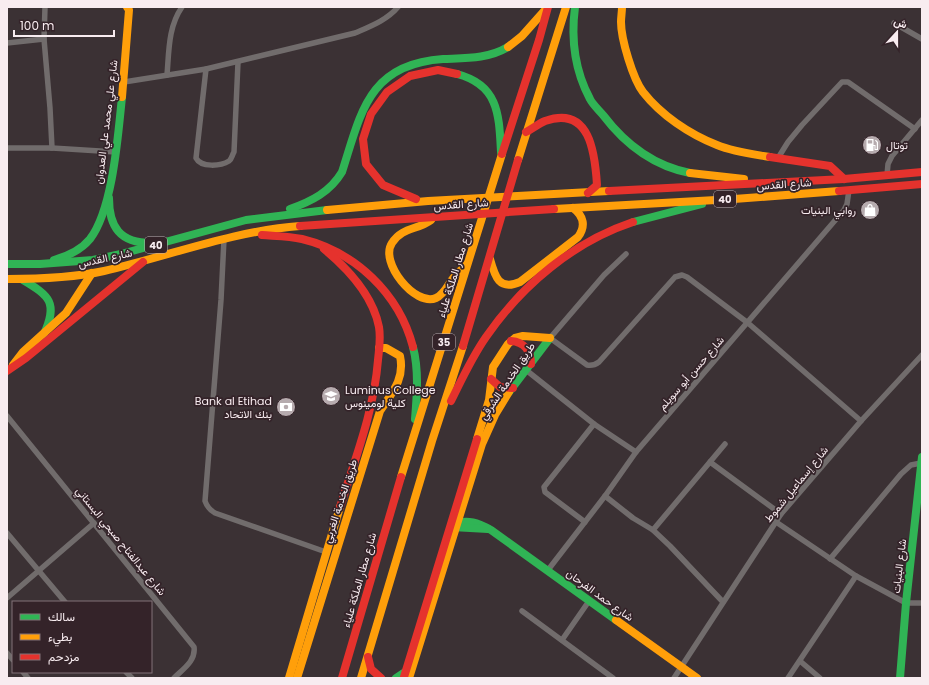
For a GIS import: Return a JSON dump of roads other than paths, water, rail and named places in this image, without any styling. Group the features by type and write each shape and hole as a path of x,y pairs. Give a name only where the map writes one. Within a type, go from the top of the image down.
{"main road":[{"name":"شارع مطار الملكة علياء","path":"342,678 414,434 435,372 548,7"},
{"path":"272,216 300,206 325,193 336,181 342,172 365,106 373,93 393,73 406,66 423,61 437,59 469,59 492,55 512,45 524,35 548,7"},
{"name":"35","path":"361,678 432,441 490,259 526,132 566,7"},
{"path":"575,7 573,34 580,74 591,100 610,126 622,138 653,160 678,170 713,177 776,182"},
{"path":"622,7 621,23 623,37 632,70 642,91 673,120 691,132 717,145 745,153 830,166 844,179"},
{"name":"شارع علي محمد علي العدوان","path":"40,264 72,254 86,243 99,222 108,193 116,152 124,82 129,8"},
{"path":"428,201 404,196 383,186 370,172 363,151 364,132 372,109 383,95 405,78 418,72 429,70 450,70 461,73 482,85 489,93 497,109 499,118 501,158"},
{"path":"526,132 543,122 552,119 565,118 578,122 584,129 591,142 596,160 597,185 588,192"},
{"name":"شارع القدس","path":"7,264 40,264 93,260 121,254 246,220 272,216 428,201 844,179 922,172"},
{"name":"شارع القدس","path":"7,279 23,280 60,278 92,273 224,239 286,227 529,210 719,199 922,184"},
{"name":"شارع علي محمد علي العدوان","path":"108,193 111,220 118,232 126,238 136,242 147,244 162,243"},
{"path":"432,441 473,358 493,326 524,291 546,271 582,246 616,228 656,215 719,199"},
{"path":"490,259 496,279 501,284 508,286 520,282 578,237 582,232 584,221 578,211 573,208"},
{"path":"432,217 428,223 410,228 400,233 390,245 388,250 388,257 391,265 405,286 423,299 434,299 444,292 454,278 469,263"},
{"path":"244,235 289,236 314,242 334,250 374,278 385,291 404,321 411,338 415,355 417,393 414,434"},
{"name":"طريق الخدمة الغربي","path":"298,678 335,553 360,461 377,376 380,337 372,308 363,292 338,261 314,242"},
{"path":"9,370 22,352 66,313 92,273 93,260"},
{"path":"9,370 26,358 143,261"},
{"path":"23,280 42,292 50,304 51,317 44,334"},
{"name":"طريق الخدمة الشرقي","path":"455,525 489,400 493,368 496,362 506,347 515,338 523,336 550,338"},
{"name":"طريق الخدمة الشرقي","path":"406,676 485,436 493,418 550,338"},
{"path":"511,341 516,341 525,346 530,354 528,367"},
{"name":"طريق الخدمة الغربي","path":"289,678 326,552 380,411 395,390 402,370 400,356 386,348 379,348"},
{"path":"491,379 500,388 513,388"},
{"name":"شارع البنيات","path":"900,678 906,603 922,460"},
{"name":"شارع حمد الفرحان","path":"455,525 491,530 697,678"},
{"path":"368,652 369,665 373,673 380,678"},
{"path":"396,678 406,676"}],"street":[{"path":"45,7 44,39 52,148"},
{"path":"167,75 171,30 182,7"},
{"path":"124,82 206,69 355,33 377,23 393,13 398,7"},
{"path":"894,22 922,39"},
{"path":"7,43 44,39"},
{"path":"206,69 196,158 200,163 208,166 228,162 234,152 238,62"},
{"path":"778,158 788,142 802,125 842,82 848,82 915,129"},
{"path":"887,175 888,164 892,156 922,120"},
{"path":"7,148 52,148 116,152"},
{"name":"شارع حسن أبو سويلم","path":"548,570 605,496 636,452 844,210 847,204 849,190"},
{"path":"224,239 206,505 215,513 326,552"},
{"path":"626,254 604,275 550,338 587,365 591,366 599,362 675,277 682,275 687,277 748,322 861,421"},
{"name":"شارع إسماعيل شموط","path":"674,678 782,514 861,421 922,355"},
{"path":"528,367 594,424 636,452"},
{"name":"شارع عبدالفتاح صبحي البستاني","path":"7,416 194,647 195,653 192,661 174,678"},
{"path":"585,522 545,492 544,487 594,424"},
{"path":"653,530 725,444"},
{"path":"830,559 901,474 911,465 922,460"},
{"path":"710,462 782,514"},
{"path":"605,496 633,518 653,530 723,602"},
{"path":"776,522 856,576 906,603 922,603"},
{"path":"7,598 94,523"},
{"path":"7,533 65,601"},
{"path":"788,678 856,576"},
{"path":"562,640 589,601"},
{"path":"522,611 613,678"},
{"path":"800,661 820,678"}],"place":[{"name":"توتال","path":"872,145"},
{"name":"روابي البنيات","path":"870,210"},
{"name":"Luminus College كلية لومينوس","path":"331,396"},
{"name":"Bank al Etihad بنك الاتحاد","path":"286,407"}]}
